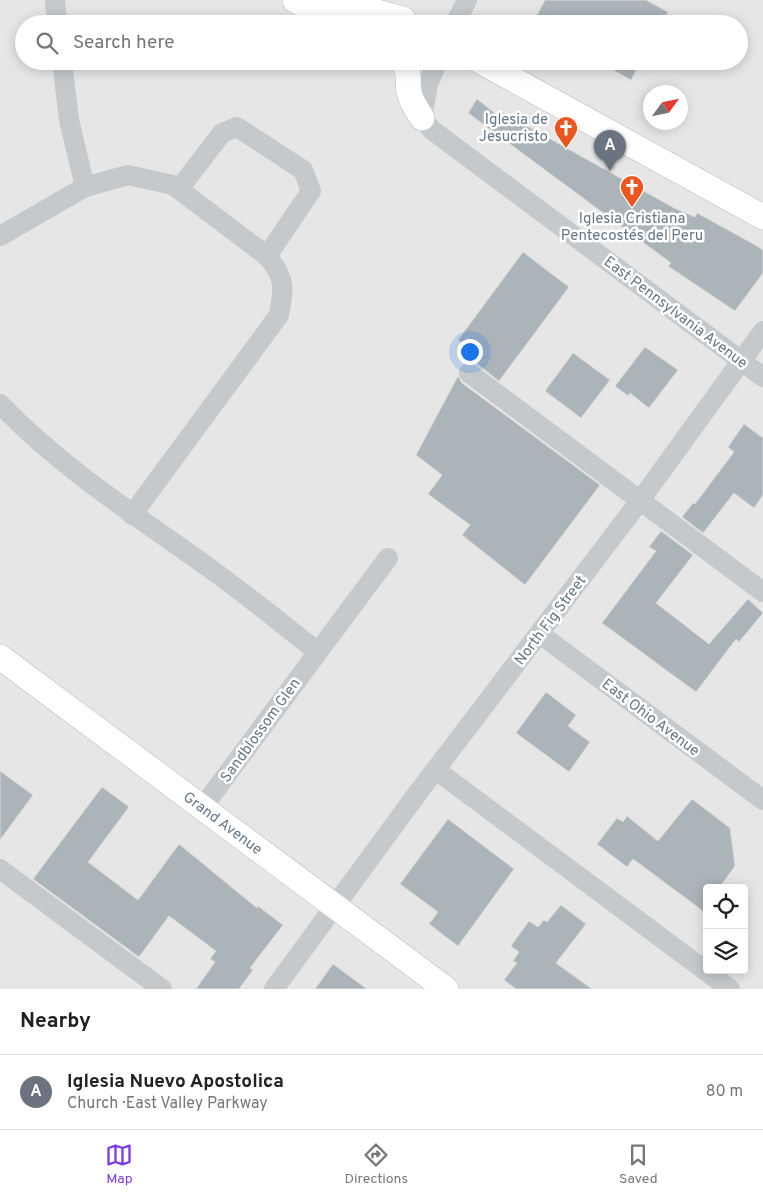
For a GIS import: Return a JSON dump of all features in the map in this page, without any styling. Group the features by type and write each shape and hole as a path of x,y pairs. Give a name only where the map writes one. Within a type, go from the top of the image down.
{"main road":[{"path":"295,0 322,15"},
{"path":"334,0 387,15"},
{"path":"374,0 398,15"},
{"path":"408,70 409,93 414,107 422,118"},
{"path":"496,70 763,217"},
{"name":"Grand Avenue","path":"0,657 446,989"}],"street":[{"path":"55,0 56,15"},
{"path":"460,15 467,0"},
{"path":"63,70 69,120 85,187"},
{"path":"422,118 426,91 434,70"},
{"name":"East Pennsylvania Avenue","path":"422,118 432,130 763,377"},
{"path":"178,189 222,133 237,128 303,170 312,191 268,256"},
{"path":"0,236 85,187 128,175 173,185 268,256 277,268 284,288 278,315 132,515"},
{"name":"North Fig Street","path":"274,989 436,770 639,502 763,331"},
{"path":"468,373 639,502 763,592"},
{"path":"0,404 22,427 132,515 212,571 317,651"},
{"name":"Sandblossom Glen","path":"202,808 388,558"},
{"name":"East Ohio Avenue","path":"540,634 763,800"},
{"path":"436,770 730,989"},
{"path":"0,869 162,989"}],"shaded area":[{"path":"0,0 763,0 763,989 0,989"}],"building":[{"path":"545,0 646,0 668,12 666,15 537,15"},
{"path":"613,70 636,70 631,80"},
{"path":"477,99 497,115 500,111 676,209 695,217 697,213 757,246 763,250 763,273 735,311 668,266 671,263 468,113"},
{"path":"523,252 569,287 499,381 476,363 465,362 471,350 458,340"},
{"path":"645,347 678,370 649,408 630,393 628,396 615,386"},
{"path":"573,353 610,380 581,418 545,391"},
{"path":"458,376 462,383 600,485 525,585 462,535 470,525 428,494 442,475 416,455"},
{"path":"744,424 763,438 763,495 754,508 734,493 703,533 682,517 693,503 695,504 734,452 728,447"},
{"path":"661,531 693,555 656,603 709,644 748,599 763,613 739,642 736,639 696,692 602,623 656,551 649,547"},
{"path":"546,692 576,715 568,726 590,742 569,772 516,733"},
{"path":"0,771 33,795 0,840"},
{"path":"102,787 129,807 88,862 138,900 179,844 257,908 258,906 283,925 250,968 253,970 239,989 196,989 215,962 210,959 216,951 169,916 139,957 33,879"},
{"path":"692,799 730,828 735,866 722,884 703,884 703,911 633,859 627,867 597,844 617,818 623,822 627,816 658,841"},
{"path":"448,819 514,869 458,946 429,924 438,912 400,884"},
{"path":"561,905 586,924 556,963 592,989 516,989 504,980 517,963 513,961 519,952 511,946 529,921 538,927 544,920 547,922"},
{"path":"333,964 367,989 315,989"}],"place":[{"name":"Iglesia de Jesucristo","path":"566,149"},
{"name":"Iglesia Nuevo Apostolica","path":"610,171"},
{"name":"Iglesia Cristiana Pentecostés del Peru","path":"632,208"}]}
